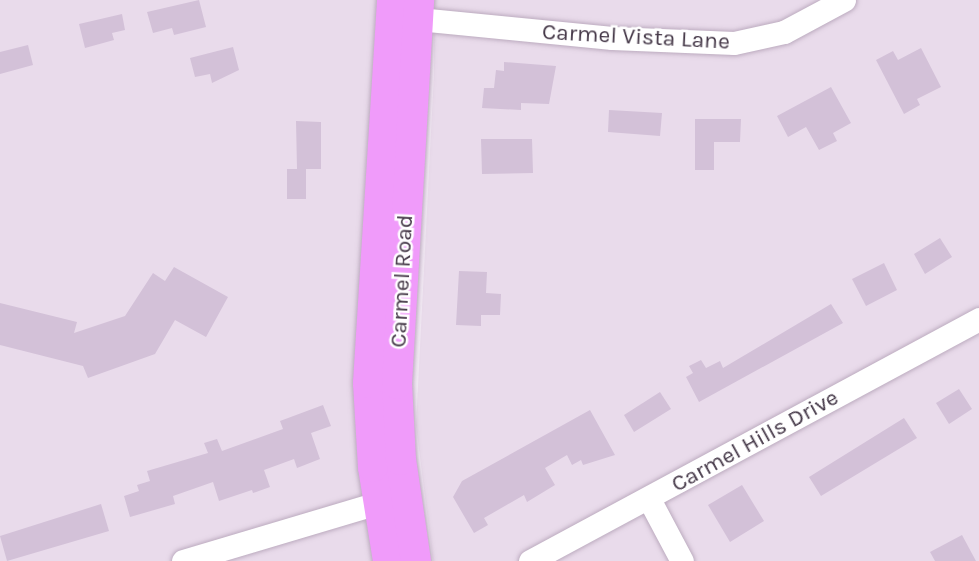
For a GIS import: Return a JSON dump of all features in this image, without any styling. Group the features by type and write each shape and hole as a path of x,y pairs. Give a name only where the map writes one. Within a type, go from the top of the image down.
{"main road":[{"name":"Carmel Road","path":"388,561 378,503 368,383 391,0"},
{"name":"Carmel Road","path":"416,561 401,460 397,384 419,10"}],"street":[{"name":"Carmel Vista Lane","path":"419,10 612,38 734,43 773,36 844,0"},
{"name":"Carmel Hills Drive","path":"530,561 979,319"},
{"path":"649,499 682,561"},
{"path":"183,561 378,503"}],"shaded area":[{"path":"0,0 379,0 375,561 0,561"},
{"path":"434,0 979,0 979,561 433,561 416,425 434,74"}],"building":[{"path":"199,0 206,27 174,35 172,28 153,33 147,12"},
{"path":"122,14 125,30 112,33 114,40 85,48 79,24"},
{"path":"28,45 33,65 0,74 0,52"},
{"path":"233,47 239,70 212,83 210,74 195,77 190,58"},
{"path":"921,48 941,87 917,99 920,105 904,114 876,60 893,51 898,60"},
{"path":"504,62 556,66 549,104 521,103 521,110 482,108 484,88 494,88 496,70 504,71"},
{"path":"831,87 851,123 833,133 837,141 819,150 806,127 788,137 777,116"},
{"path":"609,110 662,113 660,136 608,132"},
{"path":"695,119 741,119 740,142 714,142 714,170 695,170"},
{"path":"296,121 321,122 321,169 306,169 306,199 287,199 287,169 297,169"},
{"path":"481,139 532,139 533,173 482,174"},
{"path":"940,238 952,257 925,274 914,254"},
{"path":"884,263 897,290 866,306 852,279"},
{"path":"174,267 228,297 206,337 175,320 155,354 88,378 83,366 0,345 0,303 77,322 74,333 125,316 153,273 165,281"},
{"path":"459,271 487,272 486,293 501,294 500,315 481,315 481,326 456,325"},
{"path":"831,304 843,323 699,402 686,377 693,373 689,366 701,360 706,368 720,361 723,368"},
{"path":"959,389 972,409 949,424 936,403"},
{"path":"660,392 671,409 634,432 624,415"},
{"path":"323,405 331,426 311,433 320,459 297,468 294,459 264,470 270,487 253,493 252,490 219,501 213,482 173,496 175,504 130,517 124,496 139,491 137,485 150,481 147,471 208,453 204,443 217,439 222,451 283,429 280,421"},
{"path":"590,410 615,455 583,465 581,460 572,465 567,455 545,468 555,485 527,502 524,495 484,518 488,525 474,533 453,497 462,481"},
{"path":"904,418 917,438 821,496 809,477"},
{"path":"742,485 764,521 730,542 708,505"},
{"path":"101,504 109,531 7,561 0,536"},
{"path":"962,535 976,561 935,561 930,552"}]}
